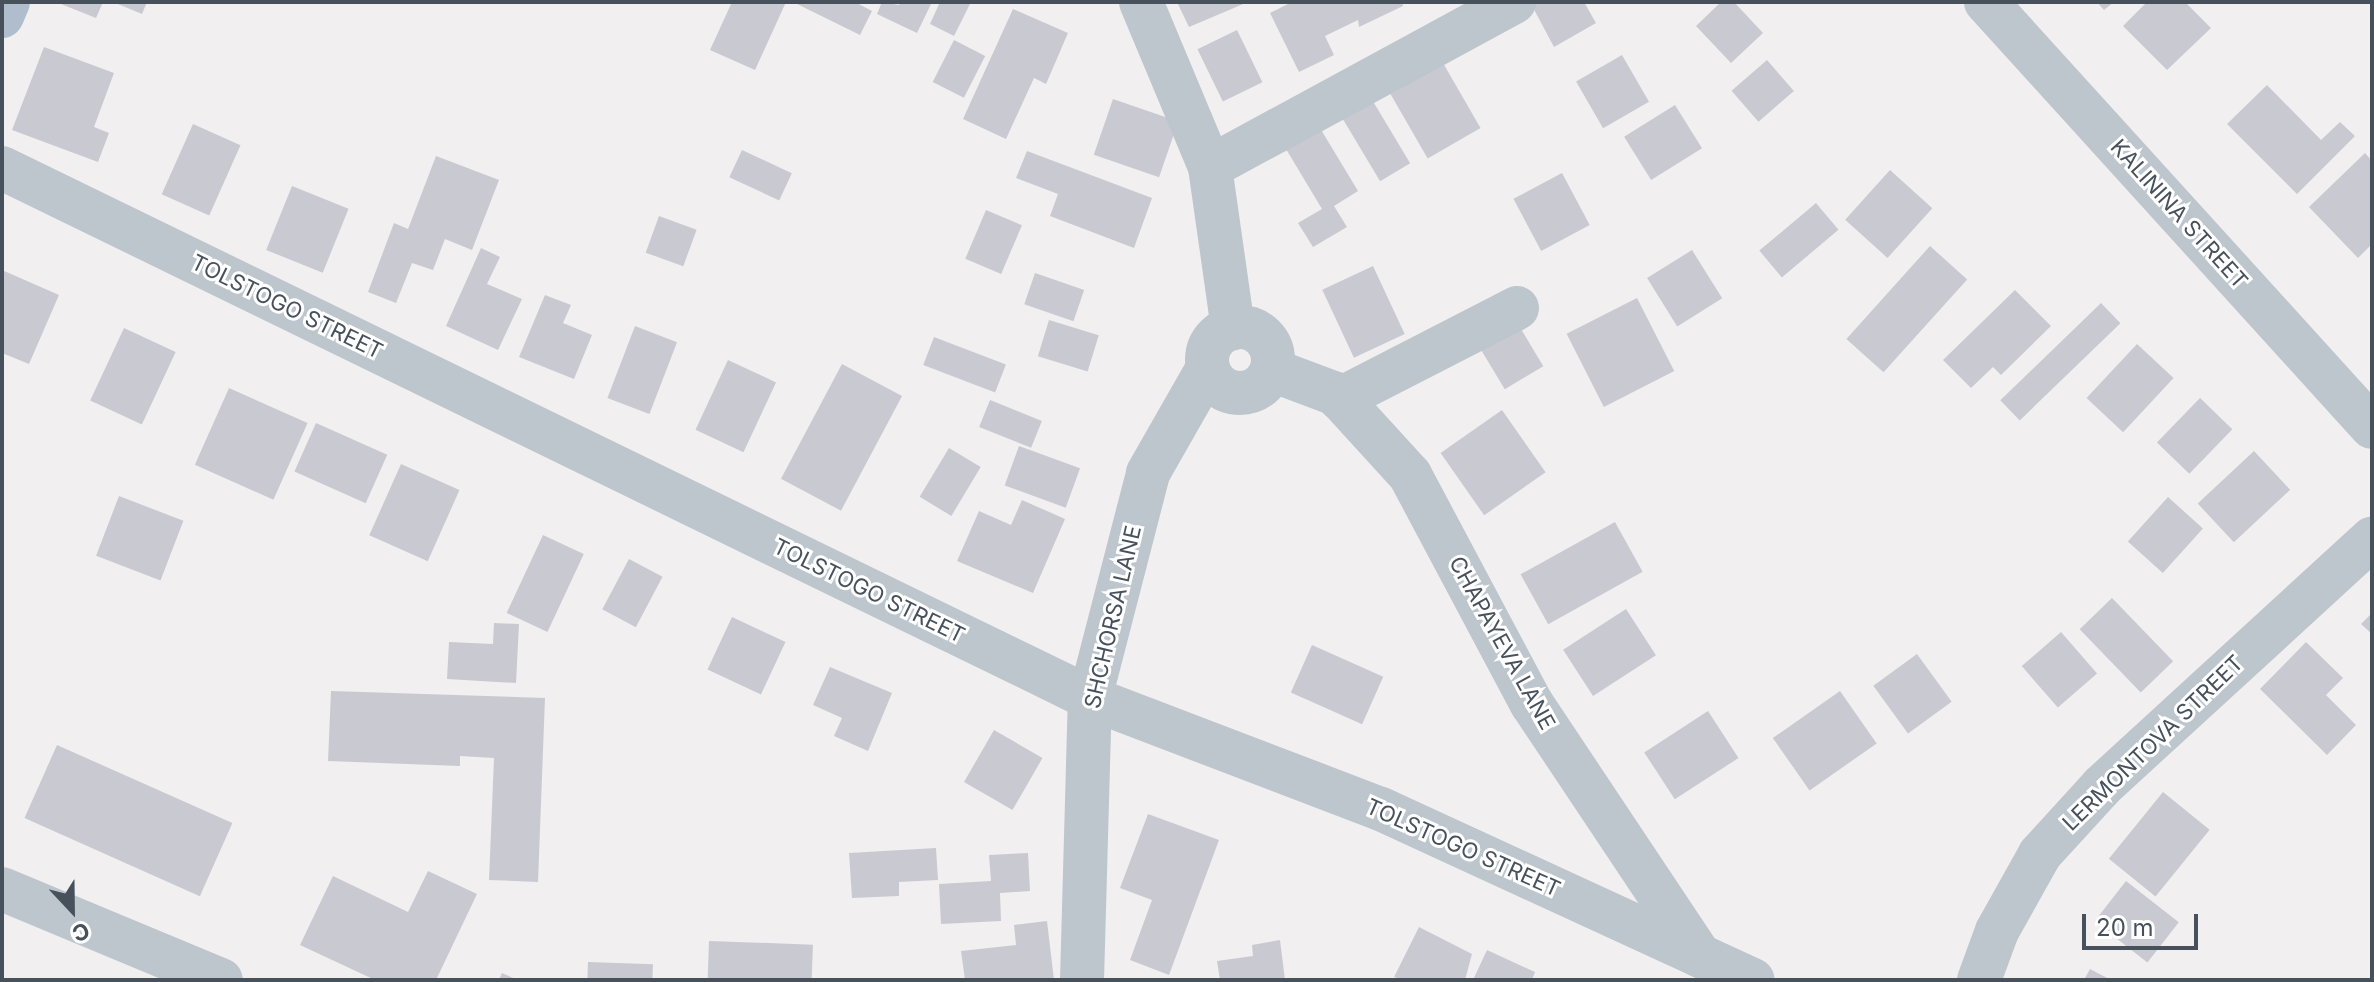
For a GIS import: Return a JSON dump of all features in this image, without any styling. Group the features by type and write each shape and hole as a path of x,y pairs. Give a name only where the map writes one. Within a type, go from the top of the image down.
{"main road":[{"path":"2,16 8,2"}],"street":[{"path":"1210,167 1514,2"},
{"name":"KALININA STREET","path":"1986,2 2372,427"},
{"path":"1135,8 1210,167 1233,328"},
{"name":"TOLSTOGO STREET","path":"2,168 1090,698 1381,809 1752,980"},
{"path":"1340,399 1517,308"},
{"path":"1245,327 1265,338 1273,359 1272,370 1259,387 1239,394 1219,386 1208,368 1207,357 1216,338 1233,328 1245,327"},
{"name":"SHCHORSA LANE","path":"1082,980 1090,698 1148,473 1208,368"},
{"name":"CHAPAYEVA LANE","path":"1272,370 1340,399 1410,475 1532,704 1700,956"},
{"name":"LERMONTOVA STREET","path":"1979,980 1997,931 2040,854 2102,786 2372,539"},
{"path":"2,889 221,980"}],"building":[{"path":"56,2 103,2 96,18"},
{"path":"113,2 147,2 142,14"},
{"path":"732,2 786,2 755,70 710,50"},
{"path":"793,2 855,2 872,11 860,35"},
{"path":"882,2 899,5 900,2 932,2 917,33 877,14"},
{"path":"940,2 971,2 954,36 930,24"},
{"path":"1177,2 1248,2 1189,27"},
{"path":"1292,2 1402,2 1403,6 1359,27 1358,20 1325,36 1334,55 1299,72 1270,13"},
{"path":"1530,2 1584,2 1596,23 1554,47"},
{"path":"1721,2 1734,2 1763,33 1731,63 1696,26"},
{"path":"2097,2 2114,2 2104,10"},
{"path":"2147,2 2185,2 2211,28 2167,70 2123,26"},
{"path":"1013,9 1068,33 1046,84 1034,78 1006,139 963,119"},
{"path":"1237,30 1262,82 1223,101 1197,49"},
{"path":"954,40 985,56 964,98 933,82"},
{"path":"44,47 114,73 94,127 109,133 98,162 12,130"},
{"path":"1622,55 1649,102 1603,128 1576,82"},
{"path":"1439,56 1480,128 1428,158 1386,86"},
{"path":"1767,60 1794,91 1758,122 1732,91"},
{"path":"2267,85 2321,140 2340,122 2355,136 2297,194 2227,124"},
{"path":"1371,98 1410,163 1380,181 1341,116"},
{"path":"1113,99 1178,121 1159,177 1094,155"},
{"path":"1675,105 1702,148 1651,180 1624,137"},
{"path":"193,124 241,145 209,215 162,194"},
{"path":"1320,128 1358,191 1334,206 1347,227 1313,247 1298,223 1322,209 1286,149"},
{"path":"742,150 792,173 779,200 729,177"},
{"path":"1027,151 1152,198 1134,248 1050,216 1058,194 1016,178"},
{"path":"2365,153 2372,161 2372,244 2358,258 2309,207"},
{"path":"436,156 499,180 472,250 445,239 433,270 412,263 396,303 368,292 394,223 408,229"},
{"path":"1890,170 1932,208 1888,258 1845,220"},
{"path":"1562,173 1590,225 1541,251 1513,199"},
{"path":"292,186 349,209 323,273 266,250"},
{"path":"1816,203 1838,230 1782,277 1759,251"},
{"path":"986,210 1022,225 1001,274 965,259"},
{"path":"659,216 697,230 683,266 646,253"},
{"path":"1930,246 1967,279 1884,372 1846,339"},
{"path":"481,248 500,257 487,284 522,299 498,350 446,326"},
{"path":"1692,250 1722,298 1677,326 1647,278"},
{"path":"1373,266 1405,334 1354,358 1322,290"},
{"path":"2,270 59,295 29,364 2,353"},
{"path":"1035,273 1084,290 1073,321 1024,304"},
{"path":"2015,290 2051,326 2001,375 1993,367 1971,388 1943,360"},
{"path":"545,295 571,305 563,323 592,335 574,379 519,357"},
{"path":"1637,298 1674,371 1604,407 1567,334"},
{"path":"2101,303 2120,323 2020,420 2000,400"},
{"path":"1515,319 1543,366 1505,389 1476,342"},
{"path":"1049,320 1099,335 1088,372 1038,356"},
{"path":"635,326 677,342 649,414 607,398"},
{"path":"124,328 176,352 142,425 90,401"},
{"path":"934,337 1006,365 995,393 923,365"},
{"path":"2137,344 2174,378 2123,432 2087,398"},
{"path":"728,360 776,382 743,452 695,430"},
{"path":"842,364 902,396 841,511 781,479"},
{"path":"229,388 308,423 273,500 195,465"},
{"path":"2200,398 2232,429 2189,474 2157,443"},
{"path":"990,400 1042,421 1031,448 979,427"},
{"path":"1502,410 1546,472 1484,515 1441,453"},
{"path":"316,423 387,455 366,503 294,471"},
{"path":"1019,446 1080,468 1066,508 1005,485"},
{"path":"949,448 981,467 951,516 920,497"},
{"path":"2254,451 2290,490 2234,542 2198,504"},
{"path":"401,464 459,490 428,561 369,535"},
{"path":"119,496 183,521 160,580 96,556"},
{"path":"2168,497 2203,528 2163,573 2128,542"},
{"path":"1022,500 1065,519 1033,593 957,561 979,511 1011,525"},
{"path":"1615,522 1643,572 1548,624 1521,574"},
{"path":"543,535 584,554 547,632 507,613"},
{"path":"629,559 663,577 636,627 602,609"},
{"path":"2112,598 2173,661 2141,693 2080,629"},
{"path":"1626,609 1656,655 1593,696 1563,650"},
{"path":"2372,613 2372,634 2361,624"},
{"path":"732,617 785,642 761,695 707,670"},
{"path":"494,623 519,624 516,683 447,679 449,642 493,644"},
{"path":"2061,632 2097,674 2058,708 2022,666"},
{"path":"2306,642 2343,678 2326,695 2356,725 2327,755 2260,689"},
{"path":"1312,645 1383,677 1362,724 1291,693"},
{"path":"1917,654 1952,702 1908,733 1873,686"},
{"path":"830,667 892,693 868,751 834,736 842,718 813,705"},
{"path":"331,691 545,698 538,882 489,880 494,758 460,756 460,766 328,761"},
{"path":"1840,691 1877,743 1810,790 1773,738"},
{"path":"1708,711 1738,758 1675,799 1644,752"},
{"path":"994,730 1042,758 1012,810 964,782"},
{"path":"57,745 232,823 200,896 24,818"},
{"path":"2163,792 2210,830 2156,897 2109,859"},
{"path":"1148,814 1219,840 1169,975 1130,960 1152,900 1120,888"},
{"path":"936,848 938,880 899,882 899,896 852,898 849,853"},
{"path":"1028,853 1030,891 1000,893 1001,921 941,924 939,884 991,881 989,855"},
{"path":"428,871 477,894 436,980 375,980 300,945 333,876 408,912"},
{"path":"2126,881 2179,922 2147,962 2095,921"},
{"path":"1047,921 1054,980 965,980 961,951 1016,945 1014,925"},
{"path":"1419,927 1472,954 1465,980 1404,980 1394,977"},
{"path":"1280,940 1285,980 1220,980 1217,961 1253,956 1252,945"},
{"path":"709,941 813,945 812,980 708,980"},
{"path":"1487,950 1535,972 1532,980 1473,980"},
{"path":"588,962 653,964 652,980 587,980"},
{"path":"2090,969 2111,980 2084,980"},
{"path":"502,973 518,980 499,980"}]}
